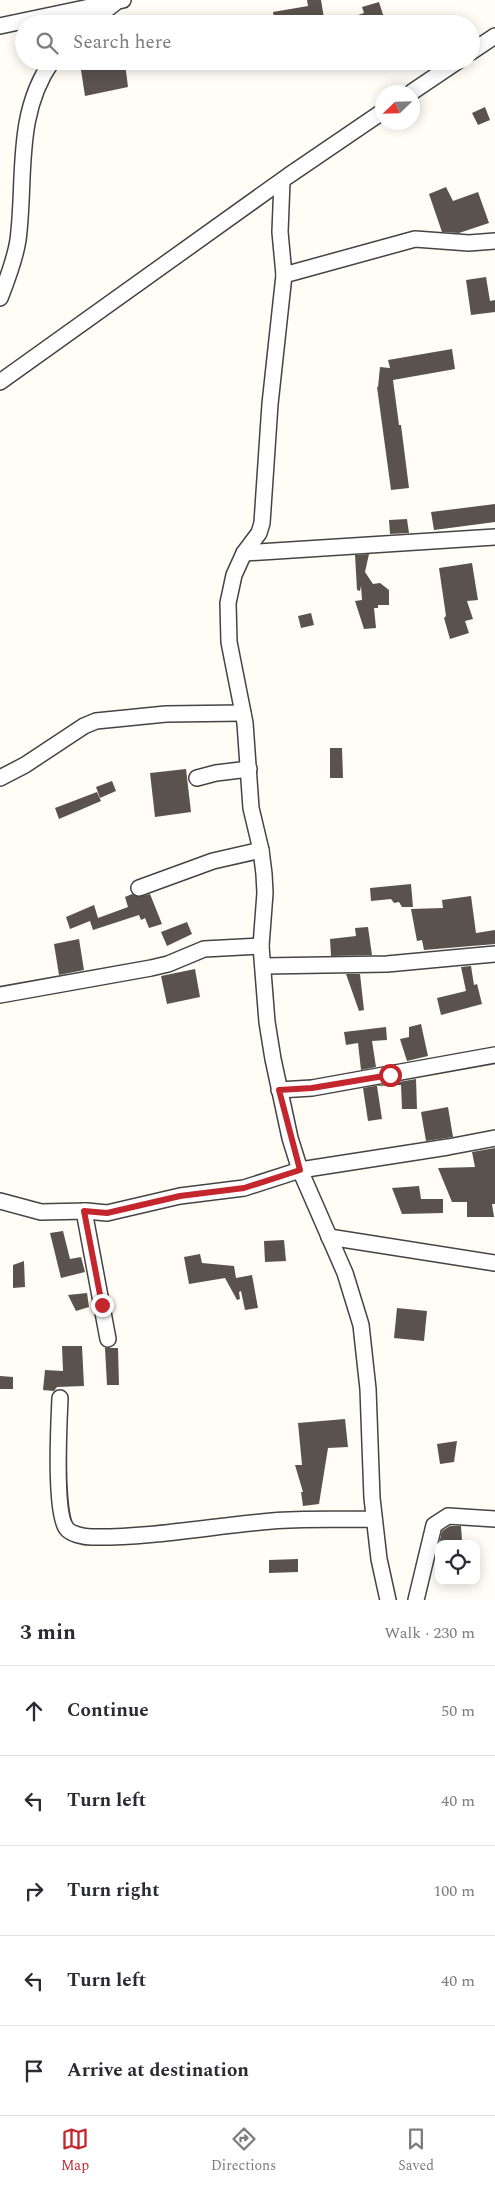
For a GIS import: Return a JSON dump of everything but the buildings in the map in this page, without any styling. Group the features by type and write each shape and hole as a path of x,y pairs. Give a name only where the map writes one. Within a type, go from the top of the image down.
{"street":[{"path":"100,15 121,0"},
{"path":"51,15 121,0"},
{"path":"0,26 15,23"},
{"path":"480,46 495,36"},
{"path":"0,298 18,240 22,154 29,114 37,88 47,70"},
{"path":"420,87 445,70"},
{"path":"0,382 375,117"},
{"path":"282,181 280,232 284,275 270,404 262,523 259,533 244,553 234,575 228,604 229,642 243,712 251,808 261,850 265,893 261,946 267,1022 279,1090 300,1170 345,1273 361,1325 368,1389 374,1519 379,1559 388,1599"},
{"path":"284,275 415,239 469,243 495,241"},
{"path":"244,553 495,537"},
{"path":"0,778 25,765 84,726 96,721 166,714 243,712"},
{"path":"197,778 216,773 249,769"},
{"path":"139,888 214,861 261,850"},
{"path":"0,994 151,968 168,964 204,949 261,946"},
{"path":"263,966 387,964 495,954"},
{"path":"279,1090 312,1088 380,1077 495,1055"},
{"path":"0,1201 41,1212 84,1211 107,1213 180,1196 244,1188 300,1170 448,1148 495,1138"},
{"path":"84,1211 108,1339"},
{"path":"329,1237 495,1263"},
{"path":"60,1398 58,1452 61,1512 64,1525 71,1532 89,1538 171,1532 274,1521 374,1519"},
{"path":"416,1600 434,1525 448,1516 495,1519"}],"route":[{"path":"102,1305 94,1272 84,1211 107,1213 180,1196 217,1193 244,1188 300,1170 284,1116 279,1090 312,1088 390,1075"}]}
